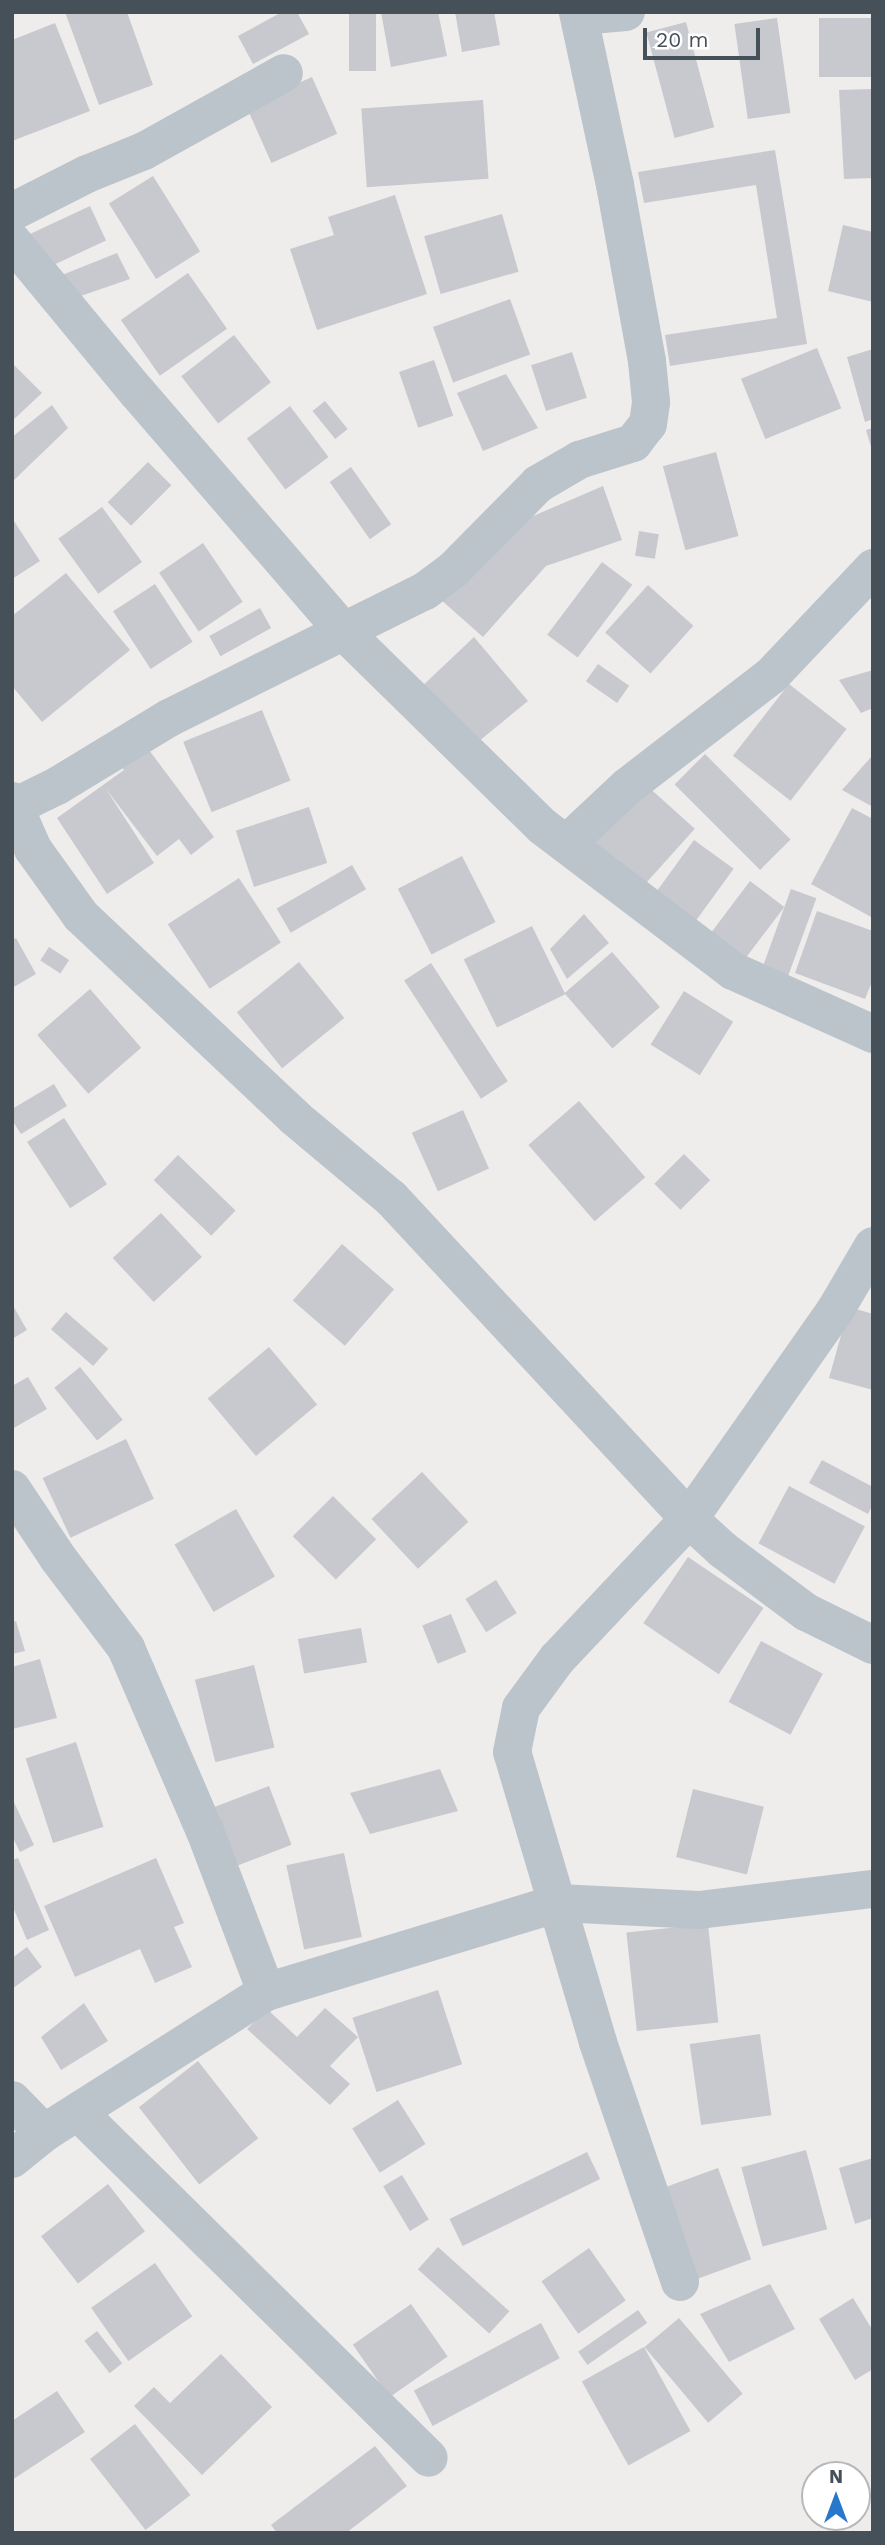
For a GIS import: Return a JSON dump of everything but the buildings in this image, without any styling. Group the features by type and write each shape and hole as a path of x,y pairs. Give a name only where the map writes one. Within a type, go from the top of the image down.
{"street":[{"path":"625,12 579,14 615,184 647,361 652,402 648,424 633,443 579,460 537,484 454,569 425,591 169,718 57,786 13,805 33,849 81,916 294,1117 391,1198 689,1520 723,1550 806,1612 873,1645"},
{"path":"12,212 87,174 144,151 284,73"},
{"path":"12,241 137,392 343,631 542,826 733,971 873,1034"},
{"path":"566,844 628,786 771,676 873,568"},
{"path":"680,2282 598,2042 559,1903 512,1752 521,1708 557,1659 689,1520 836,1309 873,1246"},
{"path":"12,1489 58,1558 126,1648 205,1831 266,1992"},
{"path":"12,2159 44,2133 266,1992 559,1903 699,1910 873,1889"},
{"path":"12,2101 44,2133"},
{"path":"79,2113 429,2458"}]}
